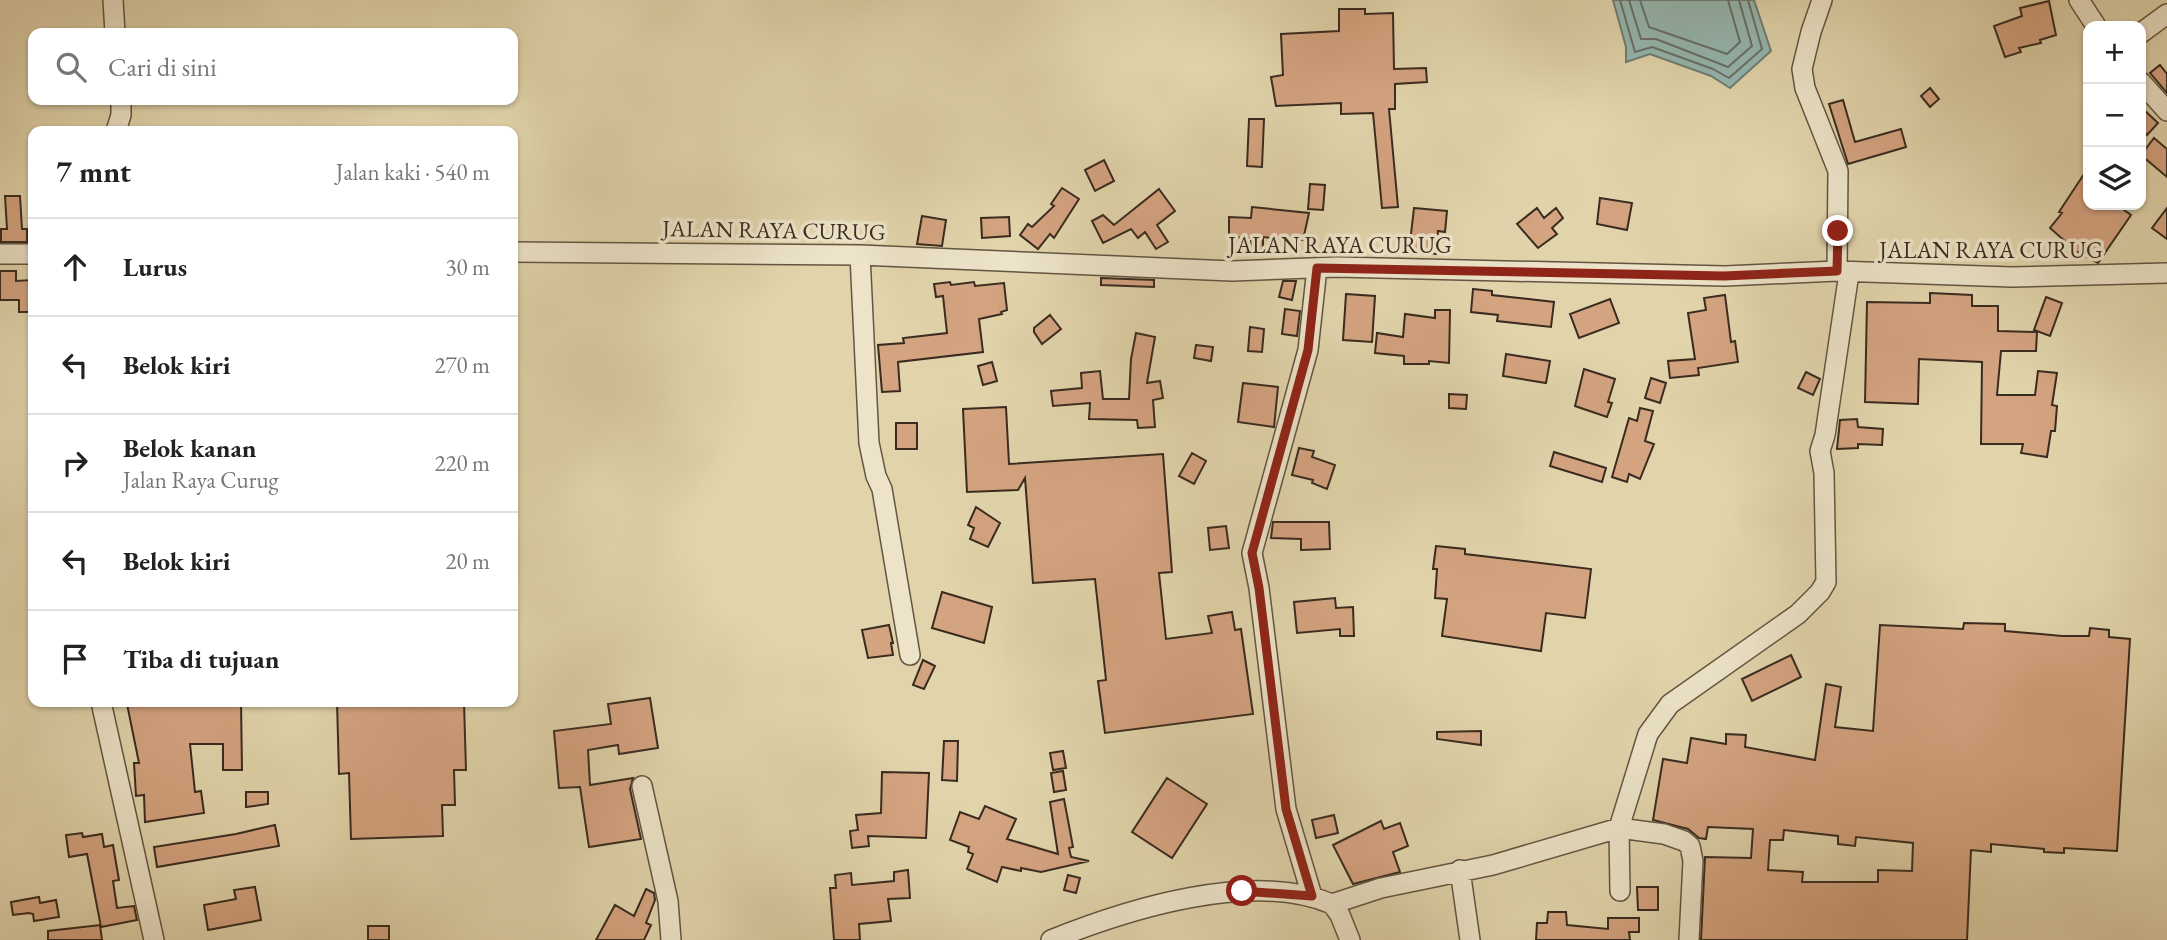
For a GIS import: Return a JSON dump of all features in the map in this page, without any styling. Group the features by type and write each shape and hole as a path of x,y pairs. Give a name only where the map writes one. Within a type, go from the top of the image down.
{"street":[{"path":"113,0 115,28"},
{"path":"1620,891 1619,828 1648,734 1670,704 1798,614 1826,582 1824,473 1820,451 1825,435 1843,272 1838,170 1805,88 1802,69 1822,0"},
{"path":"2079,0 2093,21"},
{"path":"2146,29 2167,14"},
{"path":"2143,84 2167,111"},
{"path":"118,126 121,105"},
{"name":"JALAN RAYA CURUG","path":"518,251 860,255 1232,271 1317,268 1724,276 1843,272 2012,277 2167,273"},
{"path":"0,254 28,254"},
{"path":"860,255 869,443 882,489 910,655"},
{"path":"1312,896 1286,809 1259,588 1252,553 1308,350 1317,268"},
{"path":"102,707 154,940"},
{"path":"642,786 668,901 671,940"},
{"path":"1332,904 1381,888 1493,865 1619,828 1664,834 1690,846 1693,861 1689,940"},
{"path":"1460,870 1470,940"},
{"path":"1051,940 1132,911 1242,891 1312,896 1332,904 1340,915 1350,940"}],"water":[{"path":"1613,0 1754,0 1771,51 1730,88 1711,76 1650,54 1626,62 1626,47"}],"building":[{"path":"2049,1 2056,35 2040,40 2041,43 2019,48 2021,52 2005,57 1994,26 2022,16 2020,8"},
{"path":"1339,9 1365,9 1365,14 1393,13 1394,69 1426,68 1427,82 1395,84 1395,109 1389,109 1398,207 1382,208 1373,113 1341,114 1341,103 1276,106 1271,77 1283,75 1281,34 1339,31"},
{"path":"2160,65 2167,74 2167,93 2150,73"},
{"path":"1930,88 1939,99 1930,107 1921,96"},
{"path":"1843,100 1855,142 1901,129 1906,147 1848,164 1829,104"},
{"path":"2146,112 2158,123 2146,134"},
{"path":"1249,119 1264,119 1262,167 1247,166"},
{"path":"2154,138 2167,149 2167,177 2146,159 2146,148"},
{"path":"1104,160 1114,181 1095,191 1085,170"},
{"path":"2083,176 2083,210 2124,210 2131,215 2098,263 2077,252 2050,228 2062,213 2059,212"},
{"path":"1310,184 1325,185 1323,210 1308,209"},
{"path":"1062,188 1079,199 1054,238 1050,234 1038,249 1020,235 1028,224 1032,227 1054,206 1051,204"},
{"path":"1159,189 1175,211 1157,225 1168,242 1156,249 1145,232 1138,238 1131,229 1103,243 1092,221 1103,215 1114,225"},
{"path":"5,196 20,196 22,229 27,229 27,242 1,242 1,229 7,229"},
{"path":"1600,198 1632,203 1627,230 1597,224"},
{"path":"1252,207 1309,213 1303,240 1263,237 1263,249 1251,249 1251,238 1229,237 1229,217 1251,218"},
{"path":"1414,208 1447,211 1445,232 1438,231 1436,254 1409,251"},
{"path":"1537,208 1544,218 1556,208 1563,218 1552,228 1557,234 1538,248 1517,224"},
{"path":"2167,208 2167,239 2152,228"},
{"path":"922,216 946,220 942,246 917,244"},
{"path":"1009,217 1010,236 982,238 981,218"},
{"path":"0,271 16,271 16,281 28,280 28,312 19,312 19,300 0,300"},
{"path":"1101,278 1154,280 1154,287 1101,285"},
{"path":"1283,281 1296,281 1292,300 1279,297"},
{"path":"950,282 951,285 974,282 975,286 1004,283 1007,310 1001,312 1002,314 979,319 983,352 898,362 900,391 882,392 878,345 904,343 903,338 947,333 943,296 936,297 934,284"},
{"path":"1473,289 1492,291 1492,295 1554,302 1551,327 1497,321 1498,315 1471,312"},
{"path":"1930,293 1972,295 1972,306 1998,306 1998,331 2037,332 2036,351 2001,351 1997,395 2035,395 2038,371 2057,373 2052,405 2057,406 2055,431 2051,431 2047,457 2021,453 2023,444 1981,444 1982,362 1919,359 1918,404 1865,402 1867,302 1930,303"},
{"path":"1346,294 1375,296 1372,342 1343,340"},
{"path":"1725,295 1731,342 1735,341 1738,362 1698,368 1699,375 1670,378 1668,361 1695,359 1688,313 1706,310 1704,298"},
{"path":"2046,297 2062,303 2050,336 2034,330"},
{"path":"1610,299 1619,323 1579,338 1570,314"},
{"path":"1285,309 1300,311 1297,336 1282,334"},
{"path":"1435,310 1450,310 1449,363 1429,361 1429,364 1404,364 1404,356 1375,353 1377,333 1403,337 1405,314 1435,318"},
{"path":"1050,315 1061,329 1042,344 1034,328"},
{"path":"1250,327 1264,329 1262,352 1248,351"},
{"path":"1136,333 1155,337 1147,383 1160,381 1163,398 1153,400 1155,427 1138,428 1137,420 1089,419 1090,403 1053,406 1051,391 1082,388 1081,373 1100,371 1103,399 1129,399 1131,359"},
{"path":"1196,345 1213,347 1211,361 1194,358"},
{"path":"1506,354 1550,361 1546,383 1503,376"},
{"path":"992,362 997,381 983,385 978,366"},
{"path":"1584,369 1615,379 1608,402 1612,403 1607,417 1575,406"},
{"path":"1806,372 1820,379 1813,395 1798,388"},
{"path":"1651,378 1666,383 1660,403 1645,398"},
{"path":"1243,383 1278,387 1274,427 1238,422"},
{"path":"1449,394 1467,395 1466,409 1449,408"},
{"path":"1006,407 1009,464 1163,454 1172,572 1159,573 1166,639 1212,633 1208,616 1232,612 1235,630 1241,629 1253,714 1105,733 1098,681 1106,680 1095,579 1033,583 1025,478 1018,490 967,492 963,409"},
{"path":"1640,408 1653,411 1645,441 1654,444 1640,479 1629,474 1627,482 1612,477 1629,418 1637,421"},
{"path":"1857,419 1858,427 1883,429 1882,445 1858,444 1858,448 1837,449 1840,420"},
{"path":"896,423 917,423 917,449 896,449"},
{"path":"1299,448 1314,451 1312,457 1335,465 1327,489 1312,483 1313,480 1292,475"},
{"path":"1554,452 1606,468 1602,482 1550,466"},
{"path":"1192,453 1206,461 1194,484 1179,476"},
{"path":"976,507 1000,523 988,547 970,539 974,528 968,525"},
{"path":"1273,522 1329,522 1330,549 1301,550 1301,539 1271,538"},
{"path":"1226,526 1229,548 1210,550 1208,528"},
{"path":"1436,546 1465,549 1465,554 1591,569 1585,618 1546,613 1541,651 1442,636 1447,599 1435,598 1437,569 1433,569"},
{"path":"942,592 992,607 984,643 932,628"},
{"path":"1335,598 1336,608 1353,607 1354,636 1340,636 1340,629 1297,633 1294,602"},
{"path":"1964,623 2005,624 2005,631 2089,636 2090,628 2109,630 2109,637 2130,639 2117,851 2064,848 2064,853 2044,852 2044,849 1991,844 1991,852 1971,850 1967,940 1701,940 1705,857 1751,858 1753,829 1708,827 1706,839 1699,838 1688,829 1653,820 1663,759 1687,763 1691,738 1726,744 1726,734 1746,735 1745,747 1815,760 1826,684 1841,687 1835,727 1873,731 1880,625 1963,629","holes":["1784,830 1838,836 1838,844 1855,846 1856,837 1913,843 1912,871 1878,870 1878,882 1802,882 1803,872 1768,870 1770,840 1783,840"]},
{"path":"889,625 893,655 868,658 862,630"},
{"path":"1791,655 1801,677 1752,701 1742,679"},
{"path":"923,660 935,666 924,689 913,685"},
{"path":"650,698 658,748 619,754 618,745 588,750 590,785 633,778 630,789 641,839 589,847 580,787 559,788 554,731 611,724 608,704"},
{"path":"128,707 241,707 242,770 223,770 223,744 190,744 195,792 201,791 204,813 145,822 144,795 136,796 134,763 139,763"},
{"path":"337,707 464,707 466,770 454,770 455,805 442,805 443,836 351,839 349,773 339,774"},
{"path":"1481,731 1481,745 1437,739 1437,732"},
{"path":"944,741 958,741 957,781 942,780"},
{"path":"1063,751 1066,768 1053,770 1050,753"},
{"path":"1063,771 1066,790 1054,792 1051,773"},
{"path":"882,772 929,773 926,838 868,836 869,846 852,848 850,831 858,830 856,815 881,813"},
{"path":"1167,778 1207,804 1172,858 1132,832"},
{"path":"246,792 268,792 268,804 246,807"},
{"path":"1064,799 1073,847 1069,848 1071,857 1089,861 1041,872 1002,867 997,882 967,869 973,854 968,852 969,847 950,840 960,812 979,819 985,806 1016,819 1007,839 1058,854 1050,802"},
{"path":"1334,815 1338,833 1316,838 1312,820"},
{"path":"1381,821 1384,829 1400,823 1408,846 1393,852 1400,872 1353,884 1333,845"},
{"path":"275,825 279,846 157,867 154,847"},
{"path":"82,833 83,837 102,834 104,847 113,845 119,880 113,881 117,908 134,906 137,920 101,927 87,854 69,857 66,835"},
{"path":"908,870 910,898 888,899 891,921 859,924 860,940 834,940 830,888 836,888 835,875 851,873 852,885 894,881 894,872"},
{"path":"1068,875 1080,878 1076,893 1064,890"},
{"path":"255,887 261,920 208,930 204,905 236,899 234,890"},
{"path":"1637,887 1658,887 1658,910 1638,910"},
{"path":"646,889 654,893 655,900 646,923 651,925 644,940 596,940 615,905 634,916"},
{"path":"39,897 40,903 56,900 59,917 34,921 33,914 13,915 11,902"},
{"path":"1548,912 1566,912 1567,925 1608,929 1608,918 1639,918 1639,932 1629,932 1630,940 1536,940 1537,923 1547,923"},
{"path":"100,925 102,940 48,940 48,931"},
{"path":"368,926 389,926 389,940 368,940"}],"route":[{"path":"1242,891 1312,896 1286,809 1259,588 1252,553 1308,350 1317,268 1724,276 1837,271 1838,231"}]}
